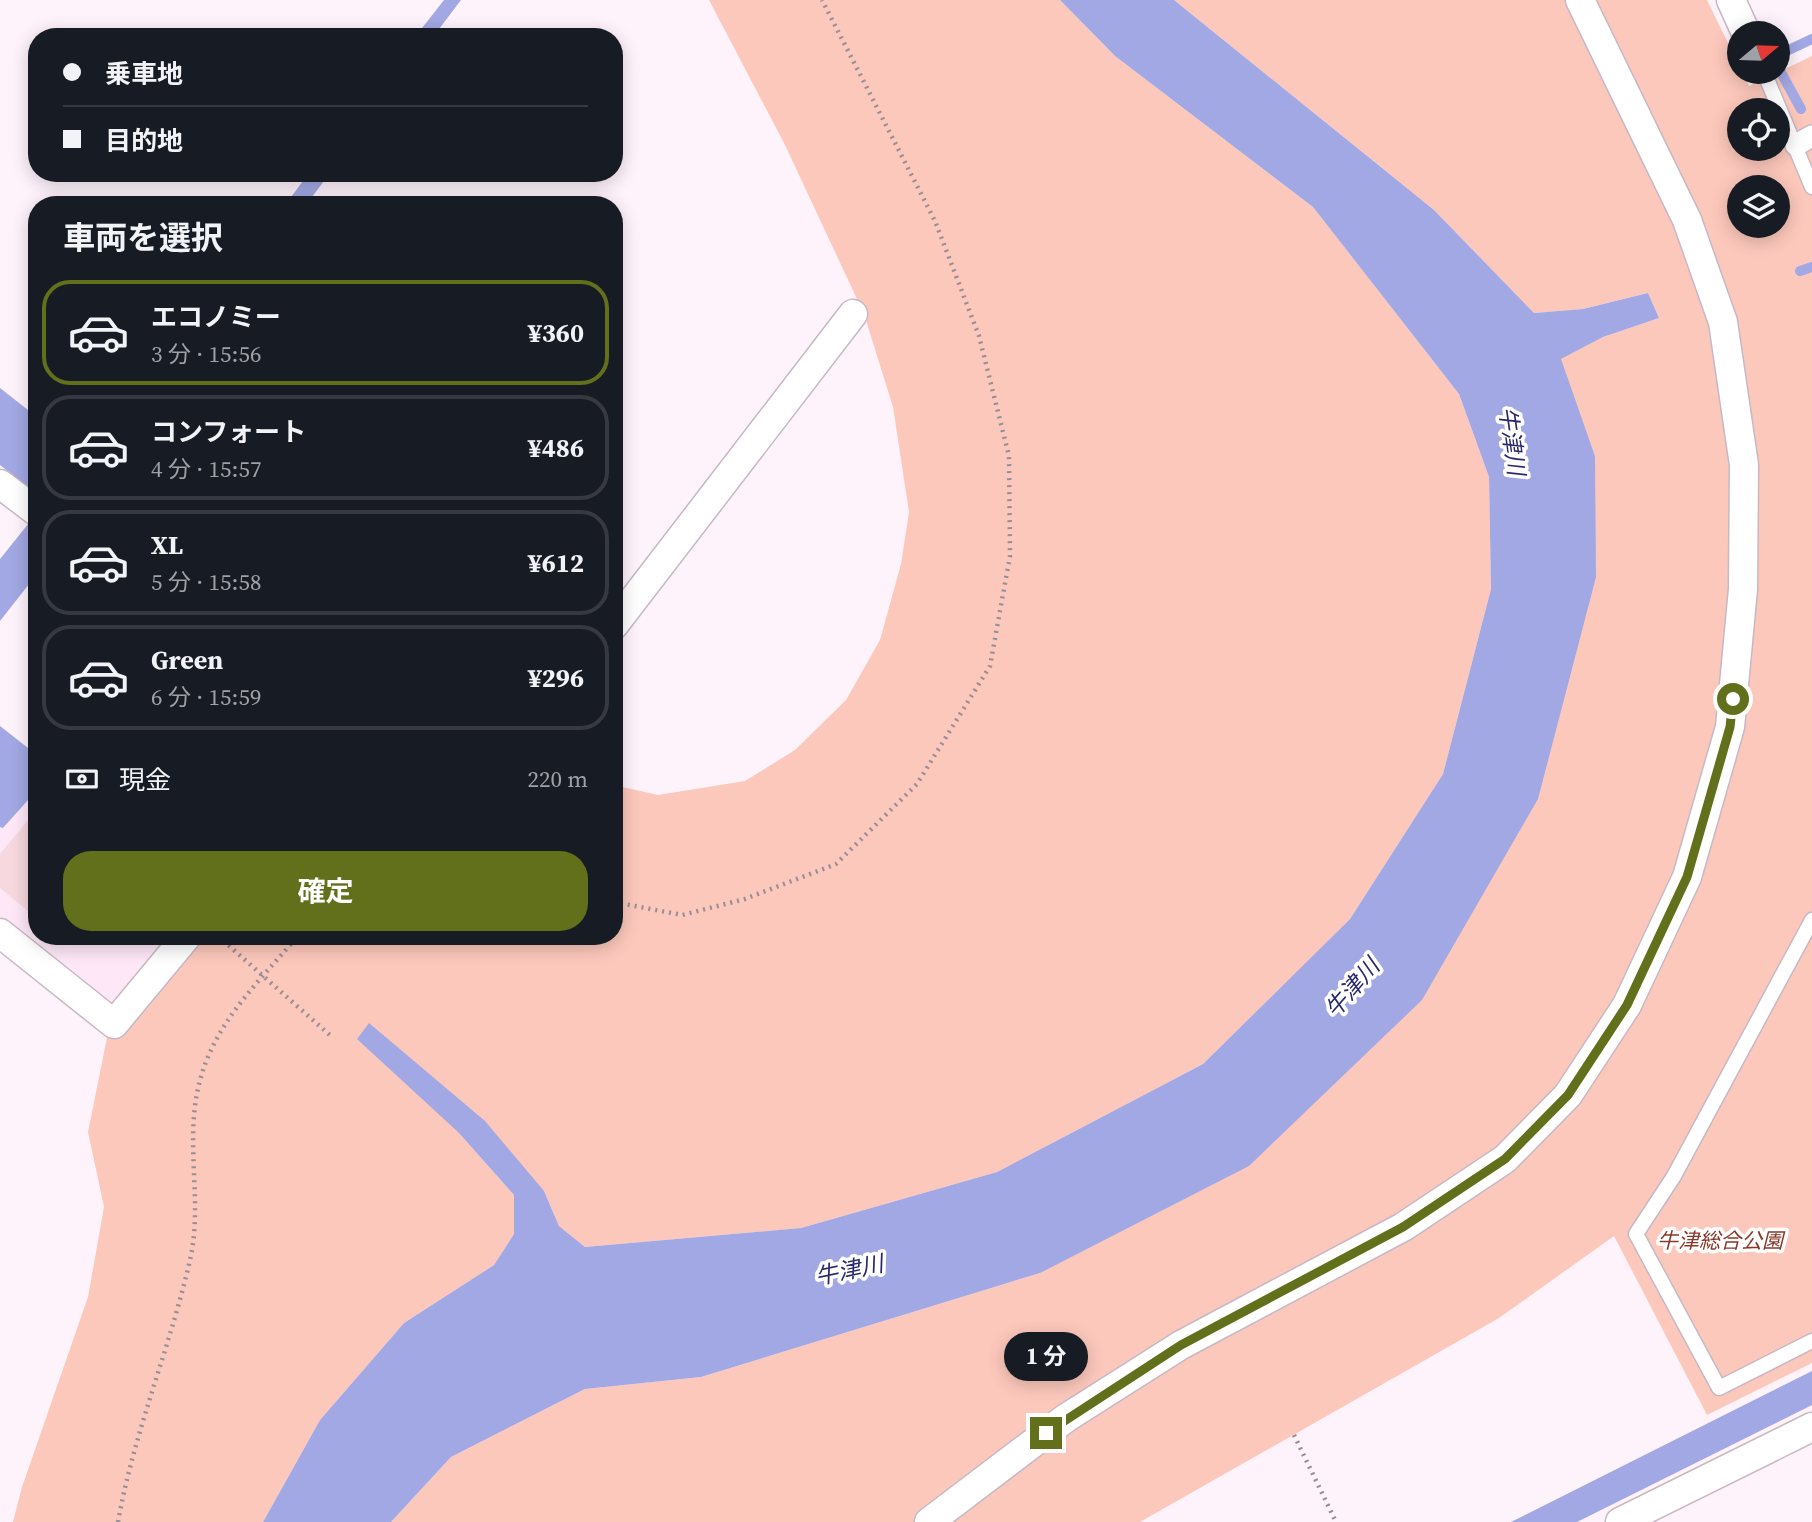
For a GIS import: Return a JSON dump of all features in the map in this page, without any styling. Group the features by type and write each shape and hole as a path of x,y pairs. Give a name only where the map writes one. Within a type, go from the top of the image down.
{"street":[{"path":"929,1522 1066,1418 1158,1359 1403,1227 1505,1159 1568,1095 1627,1005 1687,877 1730,727 1743,589 1744,466 1723,323 1687,220 1580,0"},
{"path":"1731,0 1741,21"},
{"path":"623,613 853,314"},
{"path":"0,484 28,505"},
{"path":"0,933 114,1024 180,945"},
{"path":"1620,1522 1812,1427"}],"lane":[{"path":"1771,84 1804,140 1812,187"},
{"path":"1812,920 1674,1176 1636,1234 1719,1388 1812,1341"}],"path":[{"path":"623,904 682,915 745,899 836,864 917,784 990,666 1010,555 1009,456 979,336 935,221 822,0"},
{"path":"229,945 265,974 332,1037"},
{"path":"118,1522 127,1470 191,1258 197,1192 194,1117 201,1072 231,1012 291,945"},
{"path":"1294,1435 1336,1522"}],"shaded area":[{"path":"28,797 28,945 0,922 0,827 4,828"},
{"path":"28,945 167,945 112,1013"}],"green space":[{"path":"709,0 1060,0 1115,56 1313,207 1459,394 1489,477 1491,589 1443,774 1350,919 1203,1064 997,1172 801,1228 585,1247 559,1226 544,1191 458,1132 514,1195 514,1234 494,1265 404,1323 320,1420 263,1522 13,1522 22,1487 88,1297 104,1207 88,1132 112,1013 167,945 623,945 623,787 658,795 745,781 795,750 846,700 880,640 901,564 909,512 893,407 864,314 785,145"},
{"name":"牛津総合公園","path":"1174,0 1707,0 1727,41 1727,84 1790,84 1790,66 1812,56 1812,1363 1707,1415 1614,1236 1499,1318 1140,1522 391,1522 451,1457 585,1389 701,1377 1040,1273 1422,1000 1595,456 1560,359 1603,337 1659,318 1648,293 1583,309 1534,313 1434,210"}],"water":[{"path":"444,0 461,0 440,28 422,28"},
{"name":"牛津川","path":"1060,0 1174,0 1434,210 1534,313 1583,309 1648,293 1659,318 1603,337 1561,359 1595,456 1596,577 1538,799 1422,1000 1249,1166 1040,1273 701,1377 585,1389 451,1457 391,1522 263,1522 320,1420 404,1323 494,1265 514,1234 514,1195 458,1132 357,1039 369,1023 485,1121 544,1191 559,1226 585,1247 801,1228 997,1172 1203,1064 1350,919 1443,774 1491,589 1489,477 1459,394 1313,207 1115,56"},
{"path":"302,182 323,182 313,196 292,196"},
{"path":"0,388 28,410 28,487 0,465"},
{"path":"28,524 28,585 0,621 0,559"},
{"path":"0,726 28,748 28,800 3,828 0,827"},
{"path":"1812,1371 1812,1405 1577,1522 1511,1522"}],"building":[{"path":"28,820 28,911 0,888 0,854"}],"waterway":[{"path":"1790,49 1812,39"},
{"path":"1787,84 1801,109"},
{"path":"1800,271 1812,267"}],"route":[{"path":"1046,1433 1181,1345 1403,1227 1505,1159 1568,1095 1627,1005 1687,877 1730,727 1733,699"}]}
